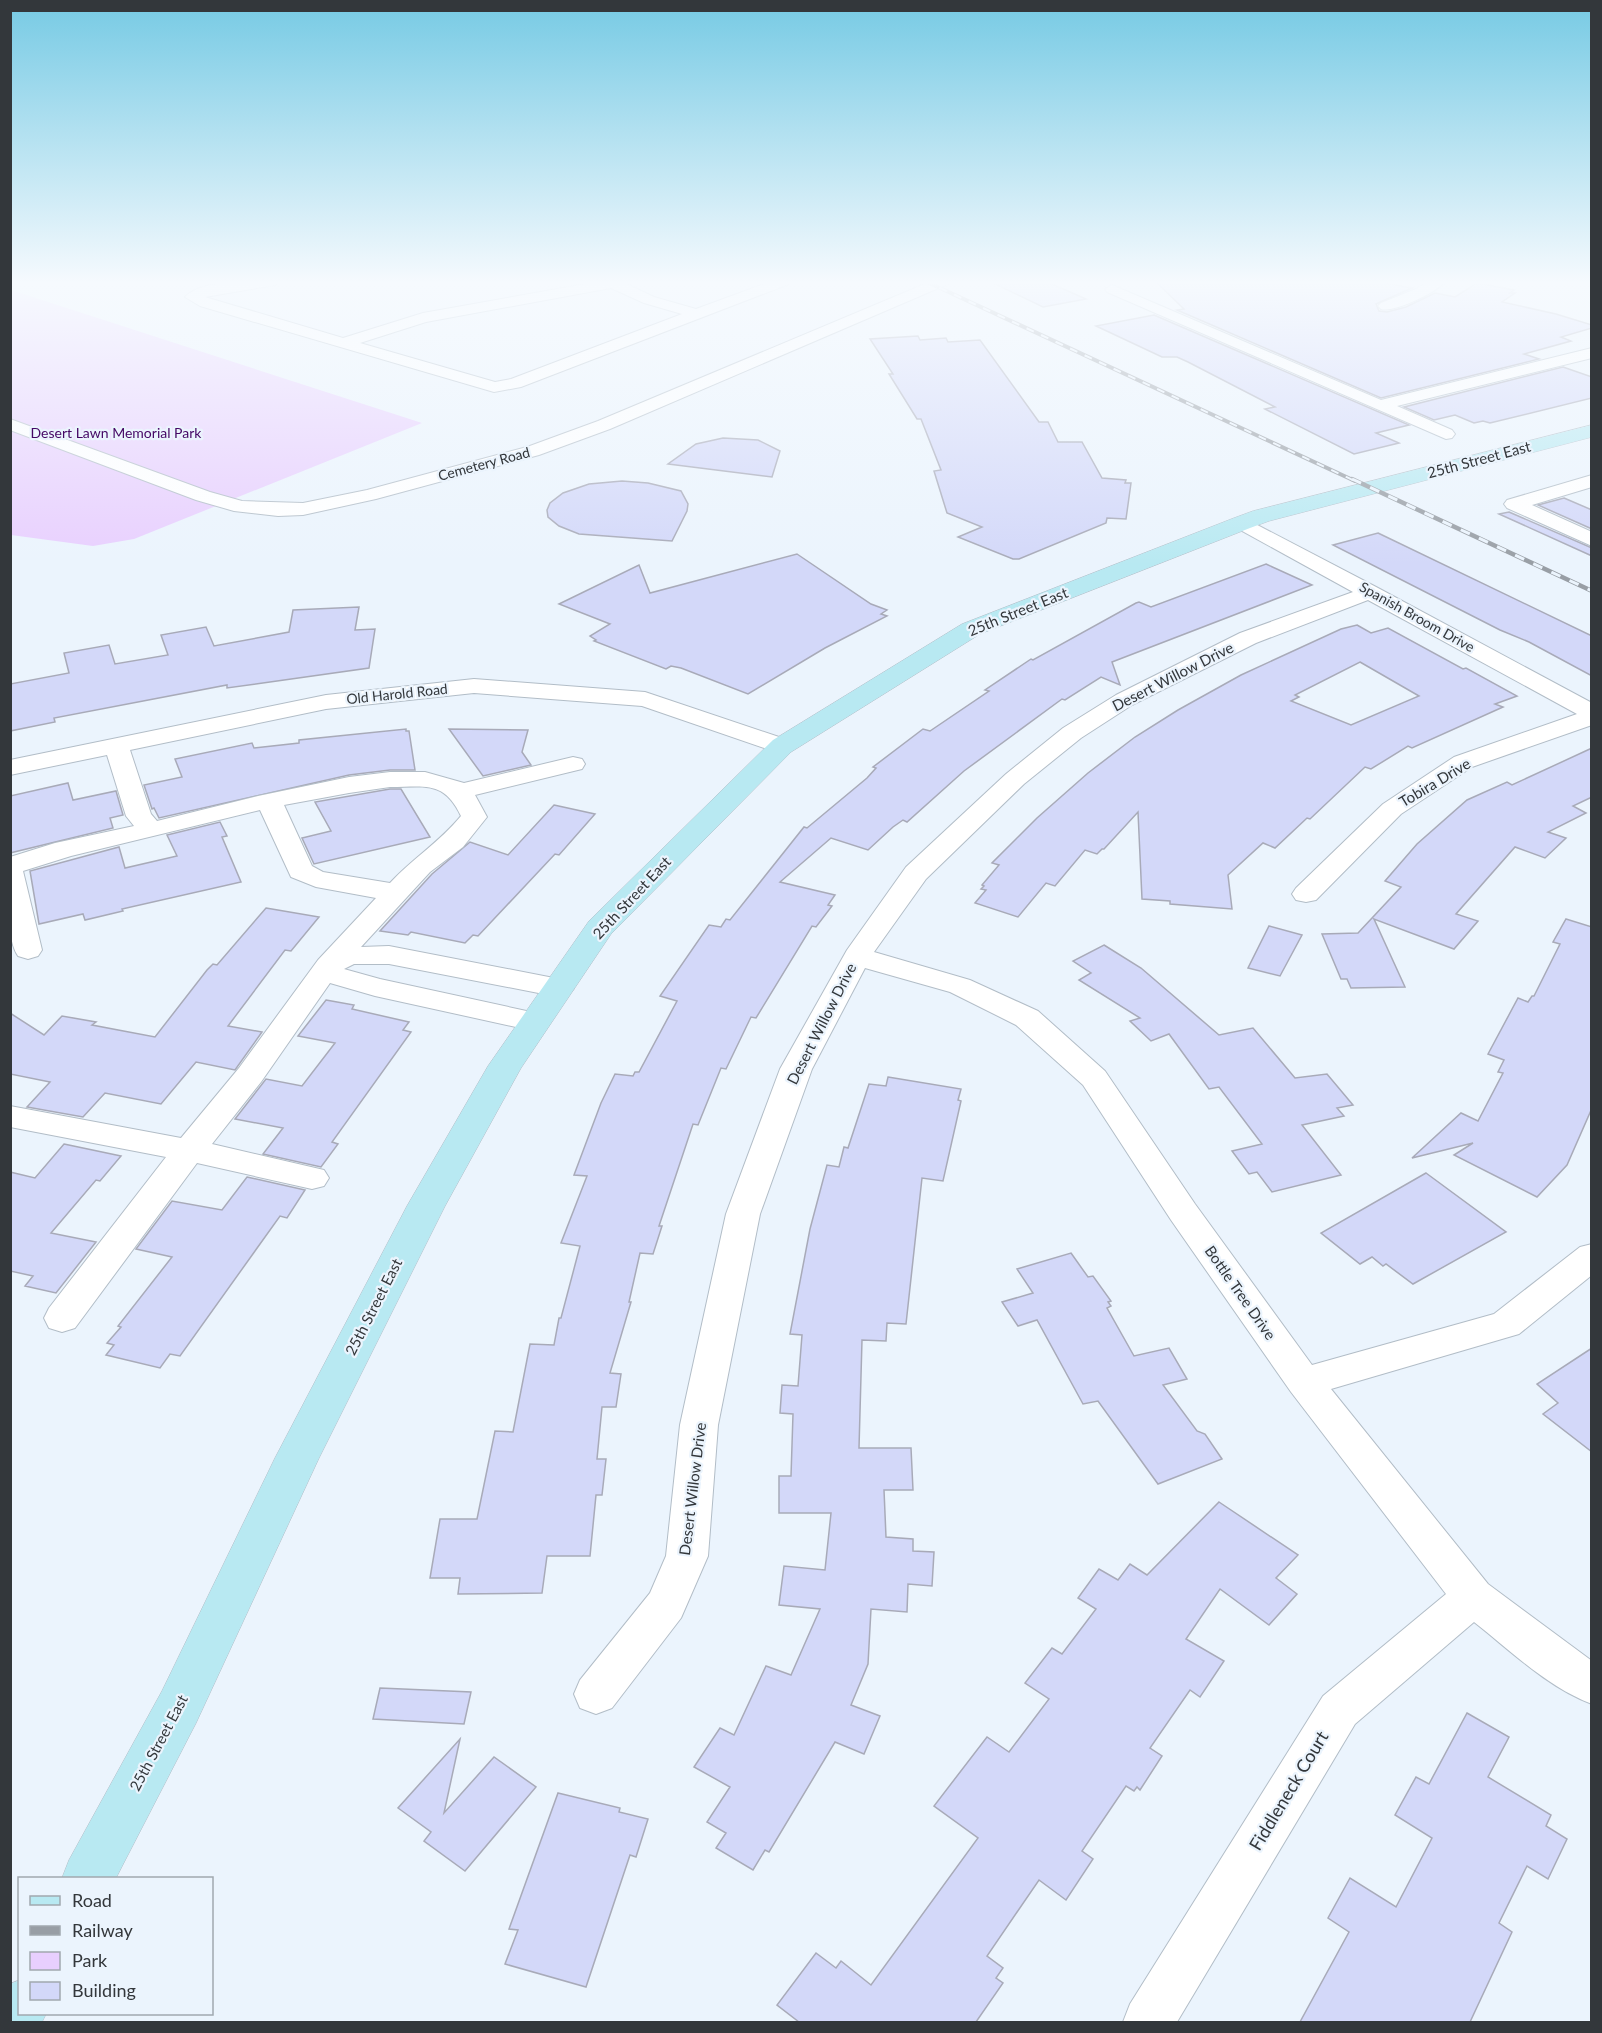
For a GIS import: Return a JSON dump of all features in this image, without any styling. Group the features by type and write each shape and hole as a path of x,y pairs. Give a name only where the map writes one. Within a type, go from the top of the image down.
{"main road":[{"name":"25th Street East","path":"89,1877 179,1707 297,1458 426,1206 505,1066 600,928 782,746 971,628 1261,516 1592,430"}],"street":[{"path":"454,376 494,387 515,383 534,376"},
{"name":"Cemetery Road","path":"10,424 204,496 241,507 278,510 303,509 369,495 533,451 604,425 719,376"},
{"path":"1314,376 1446,434"},
{"path":"1381,405 1499,376"},
{"path":"1592,481 1514,504 1592,540"},
{"name":"Spanish Broom Drive","path":"1242,523 1592,713"},
{"name":"Desert Willow Drive","path":"596,1694 666,1605 687,1557 699,1425 743,1214 796,1069 857,956 916,873 1015,779 1072,733 1124,700 1248,638 1371,592"},
{"name":"Old Harold Road","path":"10,768 326,702 474,686 645,699 782,746"},
{"name":"Tobira Drive","path":"1306,894 1392,809 1463,762 1592,717"},
{"path":"116,746 139,816 151,830"},
{"path":"460,791 573,764"},
{"path":"10,866 64,849 303,793 406,778 450,784 460,791 474,817 454,841 421,866 328,966 250,1075 189,1150 62,1318"},
{"path":"269,801 301,871 316,879 398,892"},
{"path":"10,872 28,950"},
{"path":"328,966 349,956 389,955 559,987"},
{"name":"Bottle Tree Drive","path":"857,956 960,986 1027,1018 1094,1078 1183,1212 1304,1382 1473,1597 1567,1669 1592,1684"},
{"path":"328,966 333,975 375,987 534,1022"},
{"path":"10,1116 189,1150 312,1178"},
{"path":"1304,1382 1506,1324 1592,1256"},
{"name":"Fiddleneck Court","path":"1148,2022 1339,1710 1473,1597"}],"green space":[{"name":"Desert Lawn Memorial Park","path":"11,376 276,376 422,423 134,539 93,546 11,535"}],"building":[{"path":"890,376 1006,376 1039,422 1048,422 1058,442 1082,442 1102,478 1126,480 1125,483 1131,483 1126,519 1107,518 1106,523 1019,559 1013,559 958,537 982,527 947,513 934,471 941,470 921,419 917,419"},
{"path":"1215,376 1295,376 1409,425 1376,433 1399,443 1354,454 1265,409 1275,407"},
{"path":"1330,376 1471,376 1381,398"},
{"path":"1528,376 1592,377 1592,398 1490,423 1483,421 1474,423 1455,415 1434,420 1404,407"},
{"path":"723,438 758,440 780,451 772,477 668,464 696,444"},
{"path":"622,481 648,483 681,491 688,504 687,511 672,541 579,534 559,526 548,517 547,510 550,503 563,493 589,484"},
{"path":"1564,498 1592,510 1592,529 1538,505"},
{"path":"1509,512 1592,548 1592,556 1499,514"},
{"path":"1378,533 1592,636 1592,676 1529,642 1500,630 1333,545"},
{"path":"797,554 871,604 887,610 881,614 887,616 825,648 748,694 681,668 671,666 666,669 594,641 596,640 590,636 610,624 559,604 639,565 650,593"},
{"path":"1266,564 1312,585 1112,662 1120,685 1101,677 1065,700 1062,699 964,771 907,822 903,820 893,827 868,850 831,838 780,882 835,895 828,905 832,906 816,927 812,926 756,1018 751,1017 726,1069 721,1068 698,1125 693,1124 659,1226 662,1226 653,1254 640,1253 629,1302 631,1302 610,1373 621,1374 616,1407 602,1407 597,1459 606,1459 602,1495 596,1495 590,1556 547,1556 542,1593 458,1594 460,1578 430,1578 440,1519 477,1519 495,1431 513,1432 530,1344 554,1345 559,1318 561,1318 580,1246 561,1243 587,1176 574,1175 601,1103 615,1074 633,1076 635,1072 639,1072 677,1001 660,996 709,925 721,927 726,919 730,920 804,827 807,828 867,778 876,768 873,767 923,729 930,731 1031,659 1033,660 1136,603 1151,607"},
{"path":"359,607 355,630 375,629 369,668 227,688 227,685 54,718 55,722 10,731 10,684 69,673 64,653 109,645 115,664 168,655 161,635 206,627 214,646 289,632 293,610"},
{"path":"1357,625 1371,633 1388,628 1517,696 1495,704 1503,707 1412,748 1408,746 1371,769 1365,767 1310,819 1307,818 1275,848 1263,843 1228,875 1232,909 1170,904 1170,901 1142,899 1138,812 1104,849 1097,854 1085,850 1055,886 1046,883 1018,917 975,903 986,890 981,889 984,886 982,885 999,865 992,863 1037,818 1088,773 1135,737 1241,675 1341,629","holes":["1360,662 1419,696 1351,725 1291,701 1299,697 1295,695"]},
{"path":"406,729 409,731 415,770 390,770 349,775 159,818 154,808 152,809 144,785 182,777 175,759 252,743 254,748 299,743 299,740"},
{"path":"449,729 528,730 522,752 531,765 483,776"},
{"path":"1592,748 1592,797 1573,806 1586,813 1548,832 1566,838 1545,858 1515,847 1456,914 1478,921 1454,949 1374,919 1405,987 1351,988 1347,979 1341,979 1322,934 1358,933 1401,887 1385,881 1417,844 1467,800 1507,782 1512,785"},
{"path":"68,783 73,800 116,791 123,815 110,818 113,828 10,853 10,796"},
{"path":"401,789 430,837 314,864 302,838 331,831 315,802"},
{"path":"554,805 595,814 559,855 555,854 478,936 473,935 465,943 411,932 408,935 380,931 432,874 470,842 508,855"},
{"path":"220,822 227,836 222,837 241,882 122,909 123,911 85,920 83,914 39,924 30,871 119,847 125,868 177,856 167,835"},
{"path":"266,908 319,917 291,951 285,950 228,1026 262,1032 235,1070 196,1062 161,1104 105,1093 83,1117 27,1107 50,1082 10,1074 10,1013 44,1035 62,1016 96,1022 92,1025 155,1037 207,970 213,964 217,965"},
{"path":"1566,919 1592,927 1592,1108 1567,1165 1537,1197 1454,1155 1473,1143 1412,1158 1461,1113 1478,1121 1503,1073 1498,1072 1504,1060 1488,1054 1518,998 1528,1002 1534,996 1560,944 1553,942"},
{"path":"1269,926 1302,935 1280,976 1248,968"},
{"path":"1104,945 1141,968 1219,1035 1253,1028 1295,1078 1327,1074 1353,1105 1337,1108 1344,1116 1302,1125 1341,1175 1272,1192 1257,1172 1249,1174 1232,1151 1262,1144 1219,1087 1209,1089 1169,1034 1151,1041 1130,1021 1140,1018 1079,980 1091,973 1073,961"},
{"path":"326,1000 354,1005 352,1009 409,1022 403,1030 411,1032 332,1142 338,1144 321,1167 263,1154 283,1128 235,1119 266,1079 302,1086 335,1043 298,1036"},
{"path":"888,1077 961,1089 958,1100 961,1101 943,1181 922,1178 906,1324 887,1323 886,1341 862,1340 859,1448 911,1448 913,1490 884,1490 886,1537 913,1539 913,1551 934,1552 932,1586 908,1584 907,1612 871,1609 868,1664 851,1705 880,1716 864,1754 835,1742 769,1852 765,1850 753,1870 716,1848 726,1833 707,1822 730,1787 694,1767 720,1728 734,1735 766,1666 791,1675 820,1609 779,1605 784,1566 825,1570 831,1513 779,1513 779,1476 791,1476 793,1414 780,1413 782,1385 798,1386 802,1335 790,1334 810,1229 827,1165 839,1167 844,1147 848,1148 869,1084 886,1086"},
{"path":"64,1144 121,1156 100,1181 96,1180 51,1233 96,1242 56,1293 25,1286 33,1276 10,1271 10,1172 35,1178"},
{"path":"1426,1173 1506,1232 1413,1284 1386,1264 1383,1266 1372,1257 1360,1264 1321,1233"},
{"path":"247,1177 305,1190 287,1218 280,1216 180,1356 170,1354 160,1368 106,1355 114,1345 107,1343 121,1327 118,1326 172,1257 136,1249 172,1201 222,1210"},
{"path":"1071,1253 1088,1277 1093,1276 1111,1301 1108,1302 1111,1306 1107,1308 1134,1356 1169,1348 1187,1379 1163,1385 1197,1431 1205,1434 1222,1459 1158,1484 1098,1401 1083,1404 1037,1320 1018,1326 1002,1302 1033,1293 1017,1269"},
{"path":"1592,1348 1592,1452 1543,1414 1558,1403 1537,1384"},
{"path":"1219,1502 1298,1555 1276,1578 1297,1594 1269,1625 1220,1589 1186,1639 1224,1661 1200,1697 1190,1690 1150,1748 1162,1756 1140,1790 1137,1787 1134,1791 1126,1786 1082,1851 1093,1859 1066,1900 1039,1880 987,1956 1003,1968 996,1978 1003,1983 976,2022 799,2022 777,2005 816,1953 836,1968 841,1961 871,1985 978,1838 934,1806 987,1737 1009,1752 1049,1699 1025,1683 1052,1648 1062,1654 1096,1609 1078,1598 1099,1569 1118,1580 1130,1564 1147,1575"},
{"path":"380,1688 471,1692 464,1724 373,1719"},
{"path":"1467,1713 1509,1737 1488,1777 1551,1815 1546,1826 1567,1839 1548,1879 1527,1866 1499,1923 1512,1932 1470,2022 1300,2022 1349,1932 1328,1918 1350,1878 1396,1907 1432,1838 1395,1815 1416,1777 1429,1784"},
{"path":"460,1739 444,1813 494,1757 536,1787 465,1871 424,1841 431,1832 398,1808"},
{"path":"558,1793 620,1808 619,1812 648,1819 636,1857 630,1855 586,1987 505,1964 518,1930 509,1929"}],"railway":[{"path":"1129,376 1355,481"},
{"path":"1352,479 1592,591"}]}
